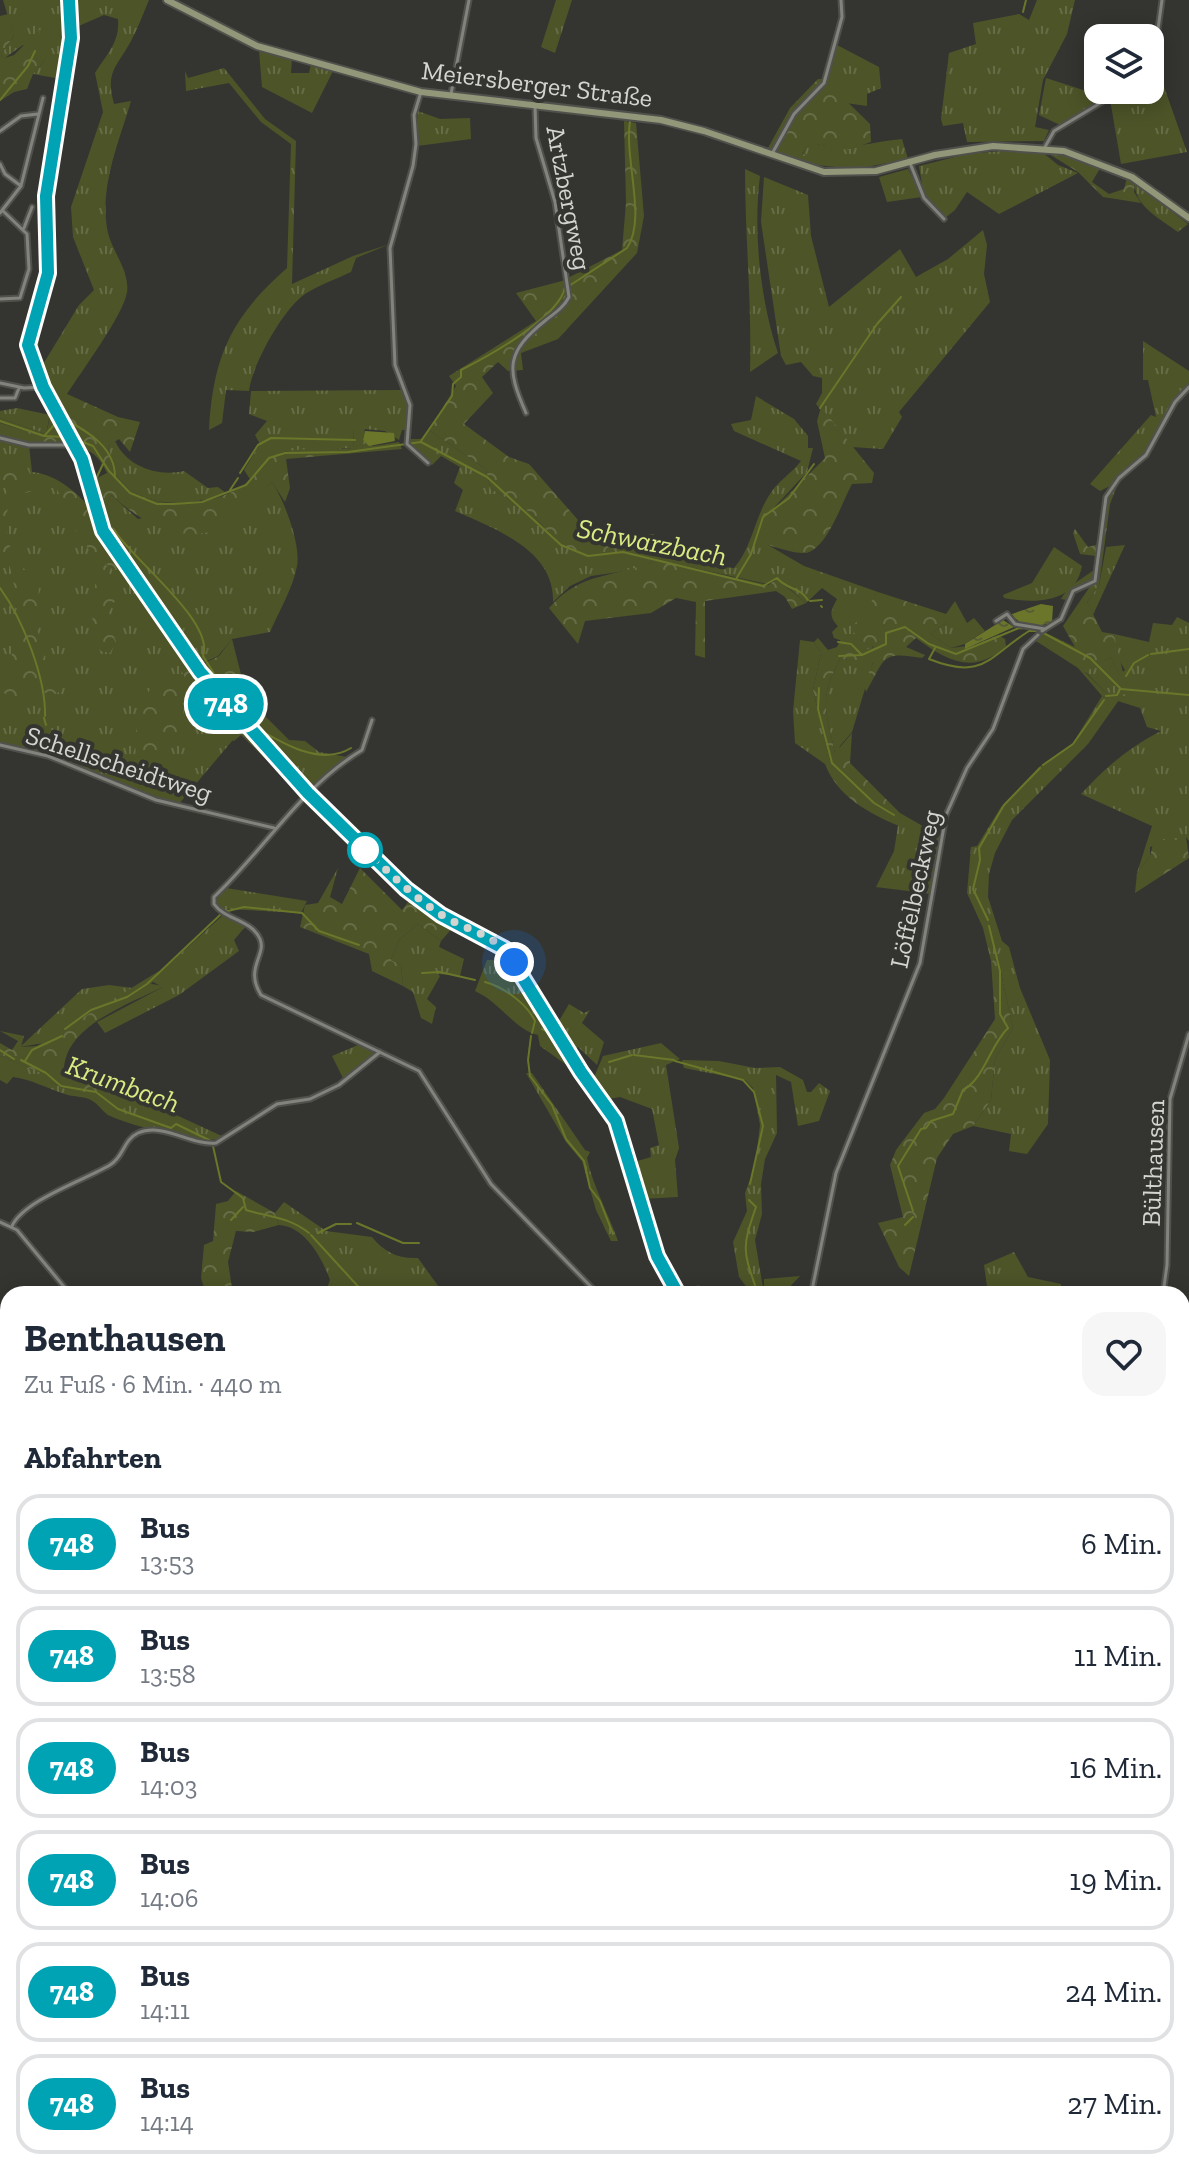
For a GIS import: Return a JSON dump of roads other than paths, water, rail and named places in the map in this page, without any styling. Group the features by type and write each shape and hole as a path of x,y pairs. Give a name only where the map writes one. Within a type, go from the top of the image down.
{"main road":[{"path":"69,0 71,38 46,196 47,278 28,339 32,361 43,387 84,465 103,531 225,702 308,793 406,889 446,918 498,943 512,958 575,1063 616,1121 657,1256 674,1286"},
{"name":"Meiersberger Straße","path":"167,0 257,46 421,92 450,98 661,120 704,131 812,170 839,174 876,171 993,146 1045,147 1082,156 1122,172 1153,190 1189,218"}],"street":[{"path":"450,98 469,0"},
{"path":"771,156 794,114 824,83 842,17 841,0"},
{"path":"1159,24 1162,0"},
{"path":"421,92 414,115 416,144 413,166 390,248 395,365 410,405 407,443 428,463"},
{"path":"0,299 20,298 27,281 29,239 24,228 1,212 21,186 43,98"},
{"path":"1045,147 1054,131 1099,104"},
{"name":"Artzbergweg","path":"526,413 512,373 512,359 532,331 569,297 555,202 536,138 535,106"},
{"path":"0,131 21,116 39,114"},
{"path":"910,163 924,198 944,219"},
{"path":"0,164 5,174 21,186"},
{"path":"24,228 32,207"},
{"path":"0,383 19,388 43,387"},
{"name":"Löffelbeckweg","path":"813,1286 836,1173 920,963 946,815 970,762 990,735 1023,649 1061,619 1073,591 1095,581 1106,497 1119,478 1143,459 1178,398 1189,387"},
{"path":"0,398 15,398 19,388"},
{"path":"0,438 29,445 75,445"},
{"path":"996,621 1007,614 1015,624 1042,632"},
{"path":"372,720 362,750 337,765 274,828 214,897 214,904 260,938 262,948 254,972 261,995 422,1075 491,1184 588,1286"},
{"name":"Schellscheidtweg","path":"0,745 48,756 156,800 274,828"},
{"name":"Bülthausen","path":"1164,1286 1168,1251 1170,1099 1189,1034"},
{"path":"12,1226 26,1209 116,1161 126,1142 139,1133 164,1132 213,1144 277,1104 312,1098 339,1085 380,1052"},
{"path":"0,1222 12,1226 63,1286"}],"water":[{"path":"365,431 394,433 395,441 369,446 363,440"},
{"path":"1041,604 1053,606 1052,622 1030,625 1019,622 1012,614"},
{"path":"1003,620 1014,627 965,649 965,644"}],"waterway":[{"path":"1023,12 1026,0"},
{"path":"0,100 28,66 35,51"},
{"path":"569,286 627,248 633,236 635,205 630,121"},
{"path":"421,441 452,396 453,384 461,377 461,370 537,323 560,299 565,287"},
{"path":"820,408 877,324 901,297"},
{"path":"66,420 106,449 115,477"},
{"name":"Schwarzbach","path":"0,421 44,436 65,437"},
{"path":"44,436 55,424"},
{"path":"240,473 258,445 271,438 355,440"},
{"name":"Schwarzbach","path":"75,439 93,446 109,471 130,493 157,504 202,502 246,485 269,458 285,453 348,452 421,442 487,477 561,545 588,556 623,552 763,586 777,578 808,600"},
{"path":"94,483 103,464"},
{"path":"736,579 751,554 763,517 789,498 814,464"},
{"path":"230,490 238,478"},
{"path":"94,486 106,514 106,527 115,531 185,609 197,626 203,642 203,656 235,707"},
{"path":"0,588 32,650 42,685 45,716"},
{"name":"Schwarzbach","path":"810,601 822,600"},
{"name":"Schwarzbach","path":"838,642 851,644 862,655 886,644 886,633 905,627 929,644 956,654 1019,628 1036,629 1090,658 1121,689 1189,695"},
{"path":"935,648 929,659 947,665 974,666 985,663 1029,631 1036,631"},
{"path":"1151,654 1189,649"},
{"path":"839,656 861,655"},
{"path":"1126,676 1134,663 1148,655"},
{"path":"819,688 818,709 832,763 874,803 894,815"},
{"path":"1106,696 1117,695 1120,689"},
{"path":"1043,765 1073,744 1104,700"},
{"path":"44,718 46,725"},
{"path":"250,724 299,750 326,755 351,748"},
{"path":"988,920 973,889 980,860 979,848 1004,805 1040,768"},
{"path":"224,912 244,907 302,913 319,931 359,945"},
{"path":"65,1029 91,1010 127,997 147,984 220,915"},
{"path":"913,1211 898,1166 921,1129 931,1121 953,1114 963,1090 977,1078 1008,1028 1000,1014 1000,971 989,926"},
{"path":"422,973 440,972 475,980"},
{"path":"485,982 507,992 526,1008 535,1021 532,1033"},
{"path":"542,1029 556,1037 561,1045"},
{"path":"25,1061 32,1050 62,1036"},
{"path":"531,1036 530,1076 552,1105 566,1139 584,1161 590,1188 600,1201 613,1234"},
{"path":"566,1044 574,1050"},
{"name":"Krumbach","path":"0,1050 14,1059"},
{"path":"609,1062 632,1055"},
{"path":"634,1055 674,1060"},
{"name":"Krumbach","path":"21,1060 46,1073 61,1086 96,1092 118,1109 171,1128 176,1124 211,1141"},
{"path":"675,1061 743,1080 754,1092 763,1126 750,1184"},
{"name":"Krumbach","path":"213,1146 221,1182 243,1198 246,1210 286,1221 309,1233"},
{"path":"749,1200 756,1207 746,1250 755,1286"},
{"path":"231,1220 243,1207"},
{"path":"905,1225 913,1217"},
{"path":"357,1223 403,1243 419,1243"},
{"path":"318,1233 336,1224 351,1224"},
{"name":"Krumbach","path":"311,1235 358,1286"}]}
